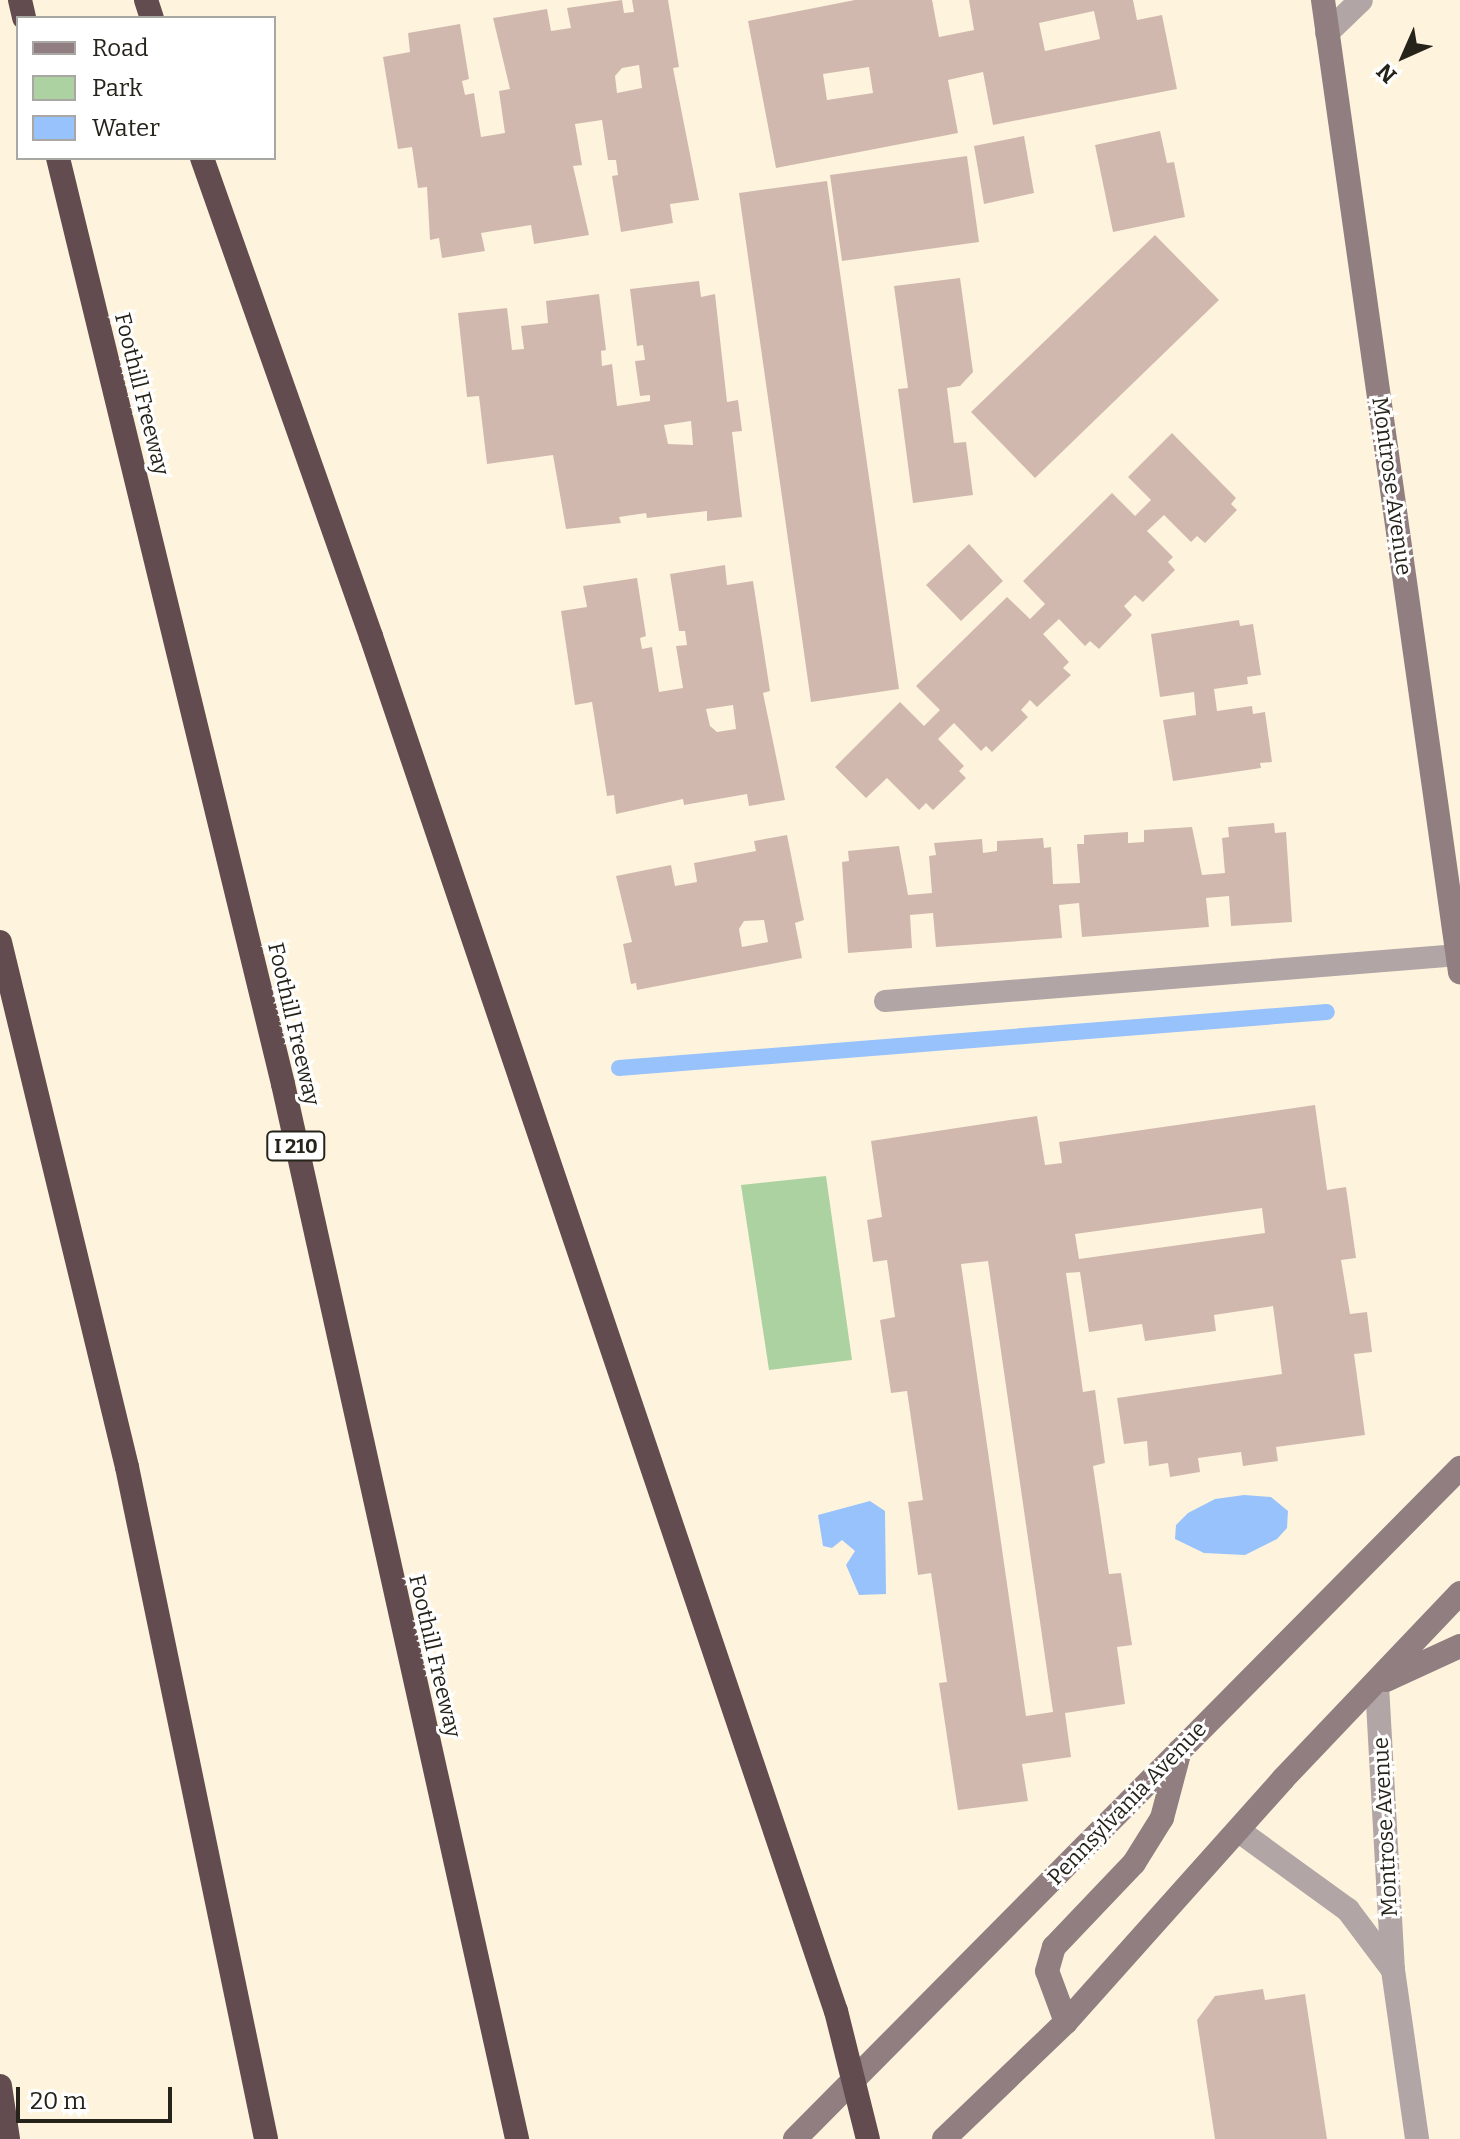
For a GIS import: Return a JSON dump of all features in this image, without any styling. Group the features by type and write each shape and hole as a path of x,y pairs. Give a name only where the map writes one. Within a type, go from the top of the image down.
{"highway":[{"name":"Foothill Freeway","path":"58,160 283,1084 517,2139"},
{"path":"203,160 376,652 855,2080 868,2139"},
{"path":"0,942 127,1467 266,2139"},
{"path":"0,2086 8,2139"}],"main road":[{"name":"Montrose Avenue","path":"1323,0 1459,963"},
{"name":"Pennsylvania Avenue","path":"795,2139 1460,1468"},
{"path":"944,2139 1066,2022 1460,1593"},
{"path":"1377,1685 1460,1646"},
{"path":"1066,2022 1047,1971 1054,1947 1134,1863 1162,1818 1181,1747"}],"street":[{"path":"1327,33 1361,0"},
{"name":"Montrose Avenue","path":"1377,1685 1393,1970 1417,2139"},
{"name":"Montrose Avenue","path":"1239,1831 1348,1910 1393,1970"}],"lane":[{"path":"885,1001 1459,963"}],"green space":[{"path":"826,1176 852,1360 769,1370 741,1185"}],"water":[{"path":"1244,1495 1271,1497 1288,1511 1287,1528 1277,1539 1245,1555 1204,1553 1175,1539 1176,1525 1188,1513 1215,1499"},
{"path":"870,1501 885,1511 886,1594 859,1595 846,1565 855,1551 842,1540 832,1548 823,1546 818,1515"}],"building":[{"path":"622,0 624,13 634,12 632,0 668,0 679,67 673,68 699,200 670,204 673,223 621,232 612,176 618,175 616,160 608,160 602,120 575,124 582,165 573,166 589,235 534,244 531,225 481,233 485,251 442,258 439,238 430,240 427,187 418,188 412,147 398,149 383,57 410,52 408,33 460,24 469,79 462,81 465,95 474,93 481,137 505,133 499,91 510,89 493,18 547,9 551,31 571,28 567,8","holes":["639,65 642,88 617,93 615,76 622,68"]},
{"path":"855,0 932,0 939,37 974,30 969,0 1133,0 1137,20 1162,15 1177,89 993,125 983,72 948,80 958,133 776,168 748,21","holes":["1094,11 1100,39 1045,51 1039,23","869,67 873,93 827,100 823,74"]},
{"path":"1160,131 1167,163 1174,162 1185,217 1113,232 1095,145"},
{"path":"1024,136 1034,193 984,204 974,146"},
{"path":"967,156 979,242 842,261 830,175"},
{"path":"827,181 899,689 811,702 739,193"},
{"path":"1155,235 1219,300 1035,478 971,412"},
{"path":"960,278 973,372 960,386 947,388 954,443 966,442 973,495 913,503 898,389 908,388 894,286"},
{"path":"699,281 701,297 715,294 727,402 738,400 742,431 732,432 742,517 707,521 707,511 647,518 646,513 619,517 621,523 566,529 553,455 487,464 479,396 467,397 458,313 507,308 512,350 524,349 521,326 548,323 546,301 599,294 606,350 601,351 602,366 612,364 617,406 650,401 650,395 640,396 635,361 645,360 643,345 637,346 630,289","holes":["691,421 693,445 668,444 664,425"]},
{"path":"1172,433 1236,498 1231,504 1237,510 1205,543 1197,536 1191,542 1164,515 1147,531 1173,557 1168,562 1175,570 1143,602 1135,595 1124,606 1132,615 1099,649 1090,641 1085,646 1059,619 1043,634 1069,662 1063,668 1071,675 1037,707 1030,700 1021,710 1028,717 992,752 986,746 981,751 954,723 938,739 964,766 959,771 966,778 933,810 926,803 919,810 887,778 866,798 835,767 900,702 924,726 940,710 916,686 1007,597 1030,619 1045,604 1023,581 1112,493 1135,516 1151,500 1128,477"},
{"path":"969,544 1003,581 961,621 926,585"},
{"path":"725,565 727,585 753,581 770,691 763,693 785,800 749,806 747,794 684,805 683,799 616,814 614,795 607,796 592,702 575,705 561,611 587,607 583,586 637,578 646,636 640,638 642,649 652,647 659,692 683,688 676,646 687,645 685,631 679,631 670,574","holes":["733,705 736,729 717,732 710,726 706,709"]},
{"path":"1239,620 1240,626 1253,624 1261,675 1247,677 1248,684 1214,689 1217,711 1252,706 1253,714 1265,712 1272,762 1260,763 1261,768 1173,781 1163,720 1196,715 1194,692 1160,697 1151,634"},
{"path":"1274,823 1275,833 1286,832 1292,922 1231,926 1229,896 1206,898 1209,927 1082,937 1079,903 1059,905 1062,938 936,947 933,913 910,915 912,948 848,953 842,862 849,861 848,851 899,846 908,895 932,893 929,856 936,855 934,843 982,839 983,853 997,851 997,841 1043,838 1044,848 1051,847 1053,884 1080,883 1077,844 1084,844 1084,835 1128,832 1128,843 1144,842 1144,830 1192,827 1202,875 1225,873 1222,838 1229,837 1228,827"},
{"path":"787,835 804,920 795,923 802,958 637,990 636,983 631,984 623,944 632,942 616,876 671,865 675,886 697,882 694,863 756,851 754,841","holes":["764,920 768,942 742,947 739,929 744,921"]},
{"path":"1315,1105 1327,1190 1346,1187 1356,1258 1341,1260 1350,1314 1367,1312 1372,1352 1354,1354 1365,1435 1276,1447 1278,1461 1243,1466 1241,1452 1198,1458 1200,1472 1170,1477 1168,1463 1149,1466 1147,1441 1124,1444 1117,1398 1282,1374 1273,1306 1214,1315 1216,1331 1145,1341 1142,1324 1089,1332 1080,1272 1066,1273 1083,1392 1095,1390 1105,1463 1093,1466 1109,1574 1121,1573 1132,1645 1117,1647 1125,1704 1065,1713 1071,1757 1022,1764 1028,1801 958,1810 939,1683 947,1682 931,1573 918,1575 908,1502 923,1500 907,1391 891,1393 880,1320 895,1317 887,1260 873,1262 867,1220 882,1217 871,1141 1037,1116 1045,1165 1062,1163 1059,1142","holes":["1262,1208 1265,1233 1079,1259 1075,1234","988,1261 1053,1712 1026,1716 961,1264"]},
{"path":"1263,1989 1265,2000 1305,1994 1327,2139 1215,2139 1197,2020 1215,1996"}],"waterway":[{"path":"619,1068 1327,1012"}]}
